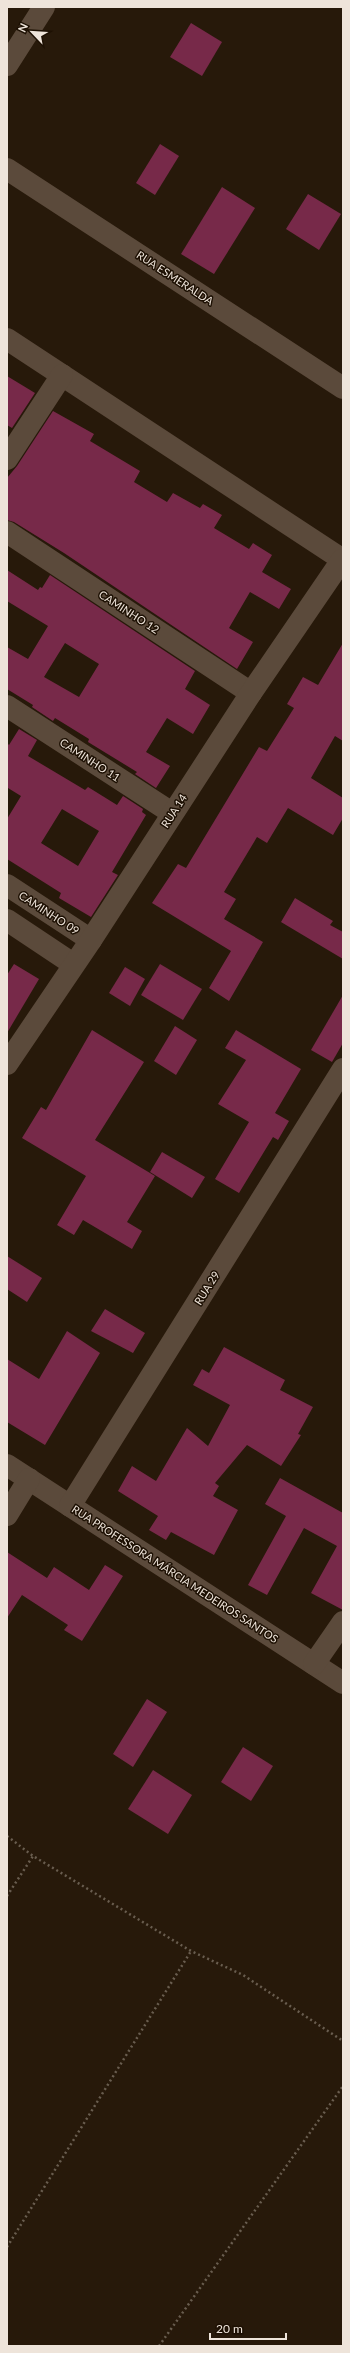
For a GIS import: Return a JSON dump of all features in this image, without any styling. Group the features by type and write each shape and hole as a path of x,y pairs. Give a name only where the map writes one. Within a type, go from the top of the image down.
{"street":[{"path":"7,65 44,7"},
{"name":"RUA ESMERALDA","path":"7,169 343,388"},
{"path":"7,339 343,560"},
{"path":"7,459 62,375"},
{"name":"CAMINHO 12","path":"7,532 251,693"},
{"name":"RUA 14","path":"7,1064 73,964 91,940 251,693 343,560"},
{"name":"CAMINHO 11","path":"7,706 172,813"},
{"name":"CAMINHO 09","path":"7,885 91,940"},
{"path":"7,920 73,964"},
{"name":"RUA 29","path":"70,1506 343,1069"},
{"name":"RUA PROFESSORA MÁRCIA MEDEIROS SANTOS","path":"7,1465 343,1683"},
{"path":"7,1515 29,1479"},
{"path":"314,1664 343,1622"}],"path":[{"path":"7,1836 33,1856 191,1951 243,1975 343,2041"},
{"path":"7,1896 33,1856"},
{"path":"7,2247 191,1951"},
{"path":"159,2346 343,2086"}],"building":[{"path":"191,23 222,42 202,76 170,57"},
{"path":"160,144 179,156 155,195 136,183"},
{"path":"222,187 255,208 214,274 181,254"},
{"path":"308,194 341,214 319,250 286,229"},
{"path":"7,376 35,393 12,428 7,425"},
{"path":"53,411 94,434 90,441 140,471 134,482 167,502 173,493 200,508 203,504 222,515 214,528 249,549 253,543 272,555 262,572 291,589 279,609 250,592 229,628 253,642 237,669 64,553 14,522 7,520 7,478 17,466"},
{"path":"7,570 38,590 40,587 42,588 50,575 195,671 185,689 210,705 193,734 167,718 146,752 170,766 156,788 135,774 137,772 88,742 89,739 55,718 53,721 32,707 33,705 7,689 7,647 28,659 48,626 7,601","holes":["65,643 99,664 79,697 44,677"]},
{"path":"343,643 343,741 335,736 311,778 343,798 343,818 333,835 288,808 267,843 257,837 224,892 236,899 224,919 263,942 229,1001 209,988 231,951 152,903 178,864 186,868 259,747 267,751 294,708 287,704 303,677 318,685"},
{"path":"19,729 37,740 28,756 85,790 88,787 117,805 123,796 143,809 142,812 146,815 112,872 118,875 91,917 59,898 61,893 7,859 7,819 21,796 8,788 7,790 7,743 9,745","holes":["62,809 99,831 78,866 41,843"]},
{"path":"295,898 333,921 330,925 343,932 343,959 281,922"},
{"path":"14,964 39,979 7,1033 7,975"},
{"path":"160,964 202,989 183,1020 141,995"},
{"path":"125,967 145,979 130,1006 109,993"},
{"path":"343,995 343,1043 332,1062 311,1050"},
{"path":"175,1026 197,1040 176,1075 154,1061"},
{"path":"92,1030 144,1062 95,1140 155,1176 127,1222 142,1231 132,1249 83,1220 74,1235 57,1225 86,1176 22,1138 41,1107 46,1110"},
{"path":"236,1030 301,1069 275,1113 289,1121 278,1140 273,1137 239,1193 215,1179 249,1122 218,1104 246,1060 225,1048"},
{"path":"162,1152 205,1177 192,1198 150,1172"},
{"path":"7,1256 42,1278 27,1302 7,1289"},
{"path":"105,1309 145,1333 133,1353 91,1331"},
{"path":"67,1331 100,1353 45,1445 7,1422 7,1359 39,1379"},
{"path":"224,1347 285,1380 280,1390 313,1407 298,1434 301,1435 281,1466 247,1445 215,1483 219,1486 213,1496 238,1510 214,1555 171,1532 166,1540 149,1530 158,1516 118,1491 132,1466 156,1481 187,1428 208,1446 230,1405 193,1385 202,1369 209,1373"},
{"path":"280,1478 343,1513 343,1610 311,1593 337,1546 304,1528 267,1595 248,1585 286,1516 265,1504"},
{"path":"7,1552 47,1578 54,1567 89,1590 105,1565 123,1576 82,1641 64,1630 68,1625 22,1595 7,1618"},
{"path":"147,1699 167,1712 133,1767 113,1754"},
{"path":"243,1747 273,1766 251,1801 221,1782"},
{"path":"153,1770 192,1795 168,1834 128,1809"}]}
